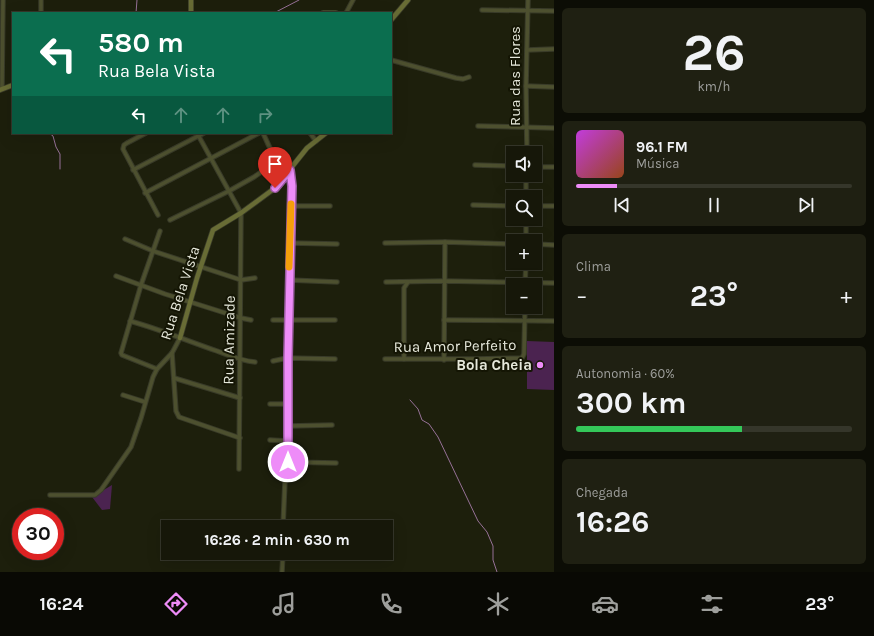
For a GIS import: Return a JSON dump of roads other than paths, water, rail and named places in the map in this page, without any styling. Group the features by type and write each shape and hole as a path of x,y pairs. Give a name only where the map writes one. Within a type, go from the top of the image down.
{"street":[{"path":"3,0 1,89 12,86"},
{"path":"41,0 41,12"},
{"path":"191,0 191,12"},
{"path":"347,12 353,0"},
{"path":"392,19 408,0"},
{"name":"Rua das Flores","path":"527,146 526,86 528,0"},
{"path":"482,10 554,10"},
{"path":"527,50 554,49"},
{"path":"392,60 456,78 463,79 469,77"},
{"path":"526,86 554,87"},
{"path":"478,126 554,128"},
{"path":"144,134 124,145 123,149 158,216"},
{"path":"133,170 198,134 241,212"},
{"path":"145,193 257,134"},
{"path":"263,134 274,157 290,170 292,186 288,320 288,462 285,480 283,520"},
{"path":"311,134 316,141"},
{"name":"Rua Bela Vista","path":"50,494 94,495 101,490 131,447 153,377 157,369 172,353 180,338 213,230 275,188 307,148 325,134"},
{"path":"170,220 229,191 264,170 274,157"},
{"path":"476,165 506,166"},
{"path":"542,167 554,167"},
{"path":"473,205 506,206"},
{"path":"291,206 330,206"},
{"path":"542,206 554,206"},
{"name":"Rua Amizade","path":"239,469 241,212"},
{"path":"157,369 122,355 121,350 141,285 160,231"},
{"path":"125,239 153,251 241,280 255,278"},
{"path":"385,243 445,242 506,244"},
{"path":"444,360 445,242"},
{"path":"290,243 337,244"},
{"path":"542,244 554,244"},
{"path":"116,276 190,302 251,320"},
{"path":"289,280 337,282"},
{"path":"404,359 404,288 409,281"},
{"path":"386,282 444,281 506,283"},
{"path":"542,283 554,283"},
{"path":"525,314 525,321"},
{"path":"130,320 241,360 255,362"},
{"path":"273,320 335,320"},
{"path":"444,320 554,321"},
{"name":"Rua Amor Perfeito","path":"385,359 519,359 522,358 524,354 525,321"},
{"path":"172,353 176,411 179,417 240,438"},
{"path":"274,361 288,358 335,359"},
{"path":"174,378 240,398"},
{"path":"123,395 145,402"},
{"path":"270,404 288,404"},
{"path":"288,426 332,425"},
{"path":"270,440 288,441"},
{"path":"288,462 336,463"},
{"path":"282,560 282,572"}],"waterway":[{"path":"136,12 137,0"},
{"path":"276,12 299,0"},
{"path":"50,134 53,136 60,154 60,169"},
{"path":"410,400 418,409 422,420 429,424 438,437 478,521 487,532 493,546 493,560 497,572"}],"place":[{"name":"Bola Cheia","path":"540,365"}]}
